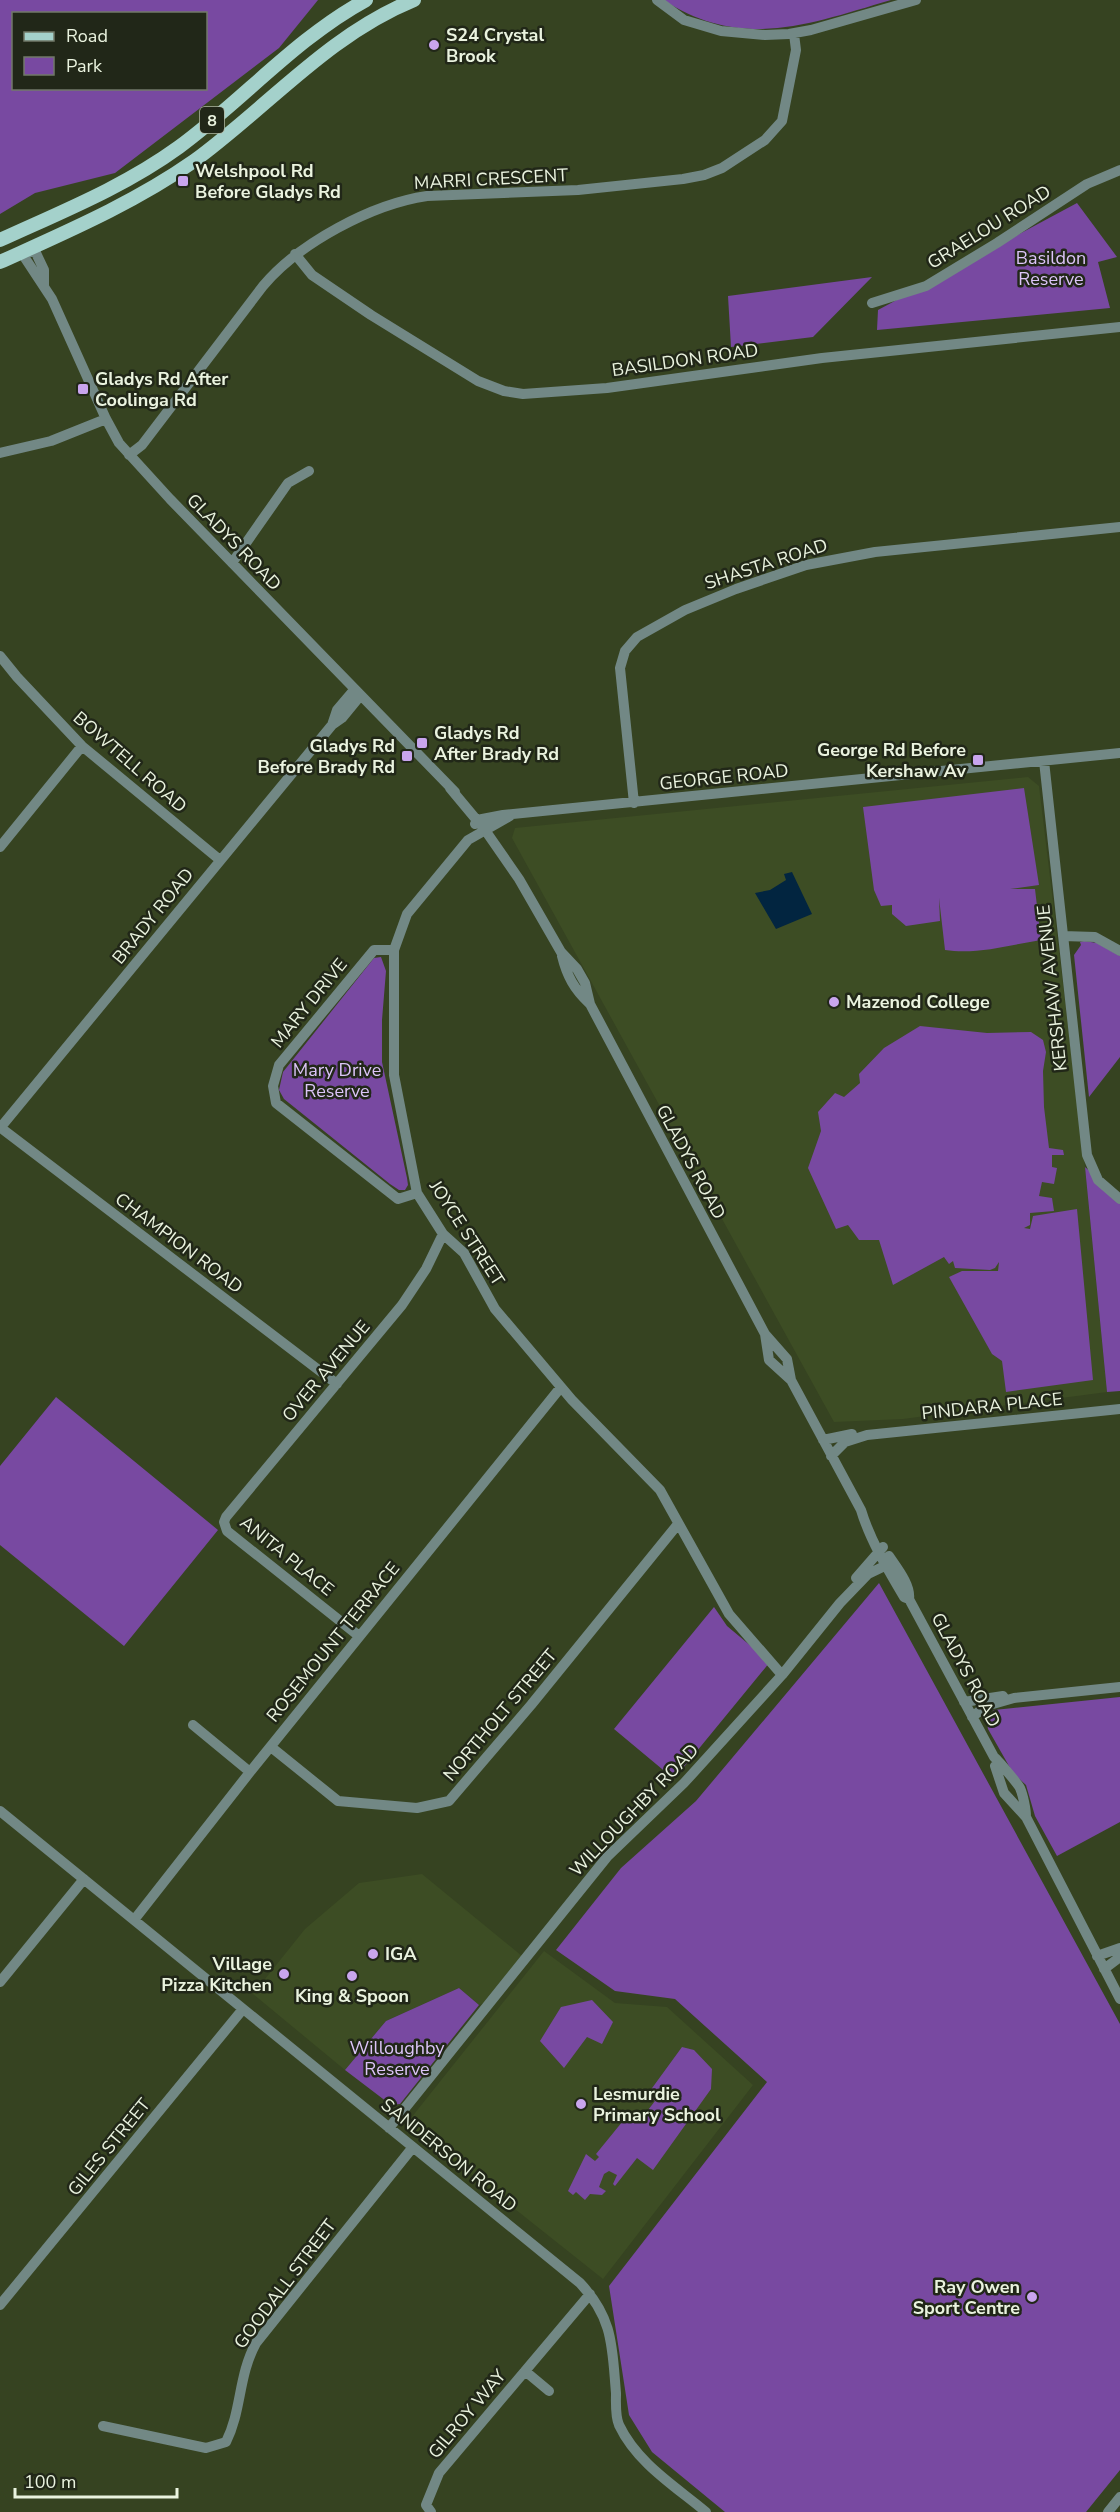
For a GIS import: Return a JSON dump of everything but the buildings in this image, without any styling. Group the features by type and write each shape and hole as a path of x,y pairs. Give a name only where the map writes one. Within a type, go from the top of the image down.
{"main road":[{"name":"8","path":"0,240 97,196 150,167 179,147 324,27 366,0"},
{"name":"8","path":"0,262 103,214 164,182 196,159 330,47 358,29 414,0"},
{"path":"272,70 293,63 339,26 348,25 358,29"},
{"path":"0,249 11,245 26,250 44,220"}],"street":[{"path":"658,1 678,18 721,31 765,35 794,33 916,0"},
{"name":"MARRI CRESCENT","path":"129,455 142,445 263,285 295,254 318,239 378,210 409,199 427,196 578,190 664,182 704,175 722,168 765,140 782,121 796,50 794,33"},
{"name":"GRAELOU ROAD","path":"872,303 926,286 1087,184 1120,170"},
{"name":"GLADYS ROAD","path":"26,250 36,253 44,270 44,285 119,444 485,824 511,855 519,879 561,952 567,975 575,990 590,1005 765,1334 787,1359 791,1380 861,1510 866,1527 890,1563 904,1598 909,1599 994,1757 1019,1787 1026,1817 1069,1896 1078,1921 1107,1967 1120,1999"},
{"name":"BASILDON ROAD","path":"295,254 312,275 371,315 478,381 523,394 607,388 822,358 1120,327"},
{"path":"0,453 51,441 106,419"},
{"path":"232,563 288,483 309,471"},
{"name":"SHASTA ROAD","path":"634,803 620,668 625,651 637,637 694,605 815,563 875,552 1120,527"},
{"name":"BOWTELL ROAD","path":"0,656 82,746 220,860"},
{"name":"BRADY ROAD","path":"0,1128 332,725 337,710 357,693"},
{"path":"0,847 82,746"},
{"name":"GEORGE ROAD","path":"485,824 510,816 1120,753"},
{"name":"KERSHAW AVENUE","path":"1044,761 1087,1155 1098,1180 1120,1199"},
{"name":"JOYCE STREET","path":"485,824 468,840 406,914 394,950 394,1075 417,1193 443,1234 464,1253 495,1309 561,1387 660,1490 729,1614 782,1675"},
{"path":"1063,936 1095,937 1110,943 1120,951"},
{"name":"MARY DRIVE","path":"394,950 374,950 279,1065 273,1086 276,1103 398,1199 417,1193"},
{"name":"CHAMPION ROAD","path":"0,1128 337,1384"},
{"name":"OVER AVENUE","path":"224,1522 416,1285 443,1234"},
{"name":"ROSEMOUNT TERRACE","path":"134,1920 250,1772 561,1387"},
{"name":"PINDARA PLACE","path":"831,1456 845,1442 867,1435 1120,1409"},
{"name":"PINDARA PLACE","path":"823,1440 862,1433 867,1435"},
{"name":"ANITA PLACE","path":"224,1522 227,1532 359,1636"},
{"name":"NORTHOLT STREET","path":"271,1746 338,1801 417,1808 449,1801 531,1705 678,1524"},
{"name":"WILLOUGHBY ROAD","path":"840,1603 845,1593 881,1548"},
{"name":"WILLOUGHBY ROAD","path":"389,2128 608,1857 684,1783 782,1675 840,1603 868,1574 890,1563"},
{"path":"972,1718 986,1706 1014,1698 1120,1687"},
{"path":"964,1702 1004,1696 1014,1698"},
{"path":"193,1725 250,1772"},
{"name":"GLADYS ROAD","path":"994,1757 993,1763 1000,1775 1004,1793 1026,1817"},
{"name":"SANDERSON ROAD","path":"0,1811 568,2272 590,2294 605,2319 612,2338 618,2423 640,2458 706,2512"},
{"path":"0,1982 84,1879"},
{"path":"1100,1954 1120,1948"},
{"path":"1107,1967 1120,1957"},
{"name":"GLADYS ROAD","path":"1107,1967 1120,1984"},
{"name":"GILES STREET","path":"0,2306 243,2009"},
{"name":"GOODALL STREET","path":"104,2426 206,2448 226,2442 234,2427 246,2362 256,2343 413,2147"},
{"name":"GILROY WAY","path":"430,2512 426,2505 439,2473 590,2294"},
{"name":"GILROY WAY","path":"525,2371 549,2391"},
{"path":"1108,2512 1120,2497"}],"shaded area":[{"name":"Mazenod College","path":"1028,777 1039,786 1085,1167 1107,1392 903,1419 834,1422 512,838 515,828"},
{"path":"422,1874 522,1956 479,2005 459,1988 386,2021 345,2070 253,1994 305,1929 359,1883"},
{"name":"Lesmurdie Primary School","path":"544,1951 615,2003 667,2007 753,2085 603,2279 407,2123"}],"green space":[{"path":"0,0 318,0 279,48 115,173 35,193 0,214"},
{"path":"663,0 891,0 804,24 749,29 721,25 692,16"},
{"name":"Basildon Reserve","path":"1077,203 1117,257 1098,262 1110,308 877,330 878,310"},
{"path":"872,277 813,337 731,347 728,296"},
{"path":"1024,788 1039,885 1010,889 1035,889 1041,940 981,950 945,950 939,898 940,921 906,926 892,914 892,905 881,906 874,890 863,807"},
{"path":"1080,942 1097,943 1120,956 1120,1057 1089,1097 1074,955 1081,945"},
{"name":"Mary Drive Reserve","path":"381,957 386,971 382,1020 382,1062 407,1178 408,1185 405,1190 399,1190 390,1184 284,1099 279,1090 283,1072 374,958"},
{"path":"920,1026 987,1033 1031,1032 1043,1040 1046,1052 1043,1071 1044,1107 1049,1148 1063,1150 1064,1155 1052,1155 1052,1167 1057,1168 1054,1184 1042,1182 1039,1196 1052,1198 1054,1211 1030,1213 1030,1225 1024,1228 1030,1229 1033,1216 1077,1209 1093,1380 1006,1392 1002,1361 992,1354 949,1277 962,1271 998,1271 999,1262 995,1268 990,1270 955,1268 953,1261 949,1264 944,1257 893,1285 879,1240 859,1240 848,1225 836,1229 808,1168 821,1131 818,1112 835,1093 844,1097 860,1083 859,1074 884,1048"},
{"path":"1085,1167 1120,1198 1120,1391 1107,1392"},
{"path":"56,1397 218,1530 124,1646 0,1545 0,1466"},
{"path":"879,1583 1120,2024 1120,2470 1086,2512 725,2512 652,2452 629,2415 609,2286 767,2082 675,1999 615,1991 556,1950 621,1868 696,1801"},
{"path":"714,1607 727,1626 770,1662 674,1779 614,1729"},
{"path":"1120,1697 1120,1822 1057,1856 1035,1816 1026,1785 1013,1773 988,1729 986,1717 994,1710"},
{"name":"Willoughby Reserve","path":"459,1988 479,2005 400,2104 391,2105 345,2070 386,2021"},
{"path":"592,2000 613,2022 602,2044 587,2037 564,2068 540,2041 561,2007"},
{"path":"682,2047 694,2050 712,2069 711,2089 653,2170 637,2158 615,2186 613,2184 617,2175 609,2171 604,2174 599,2187 606,2191 602,2195 590,2194 585,2200 576,2192 573,2195 568,2191 586,2154 595,2161 599,2157 596,2154 627,2116 638,2123 655,2101 647,2095"}],"water":[{"path":"792,872 812,914 776,929 755,893 770,890 786,880 784,874"}],"place":[{"name":"S24 Crystal Brook","path":"434,45"},
{"name":"Welshpool Rd Before Gladys Rd","path":"183,181"},
{"name":"Gladys Rd After Coolinga Rd","path":"83,389"},
{"name":"Gladys Rd After Brady Rd","path":"422,743"},
{"name":"Gladys Rd Before Brady Rd","path":"407,756"},
{"name":"George Rd Before Kershaw Av","path":"978,760"},
{"name":"Mazenod College","path":"834,1002"},
{"name":"IGA","path":"373,1954"},
{"name":"Village Pizza Kitchen","path":"284,1974"},
{"name":"King & Spoon","path":"352,1976"},
{"name":"Lesmurdie Primary School","path":"581,2104"},
{"name":"Ray Owen Sport Centre","path":"1032,2297"}]}
